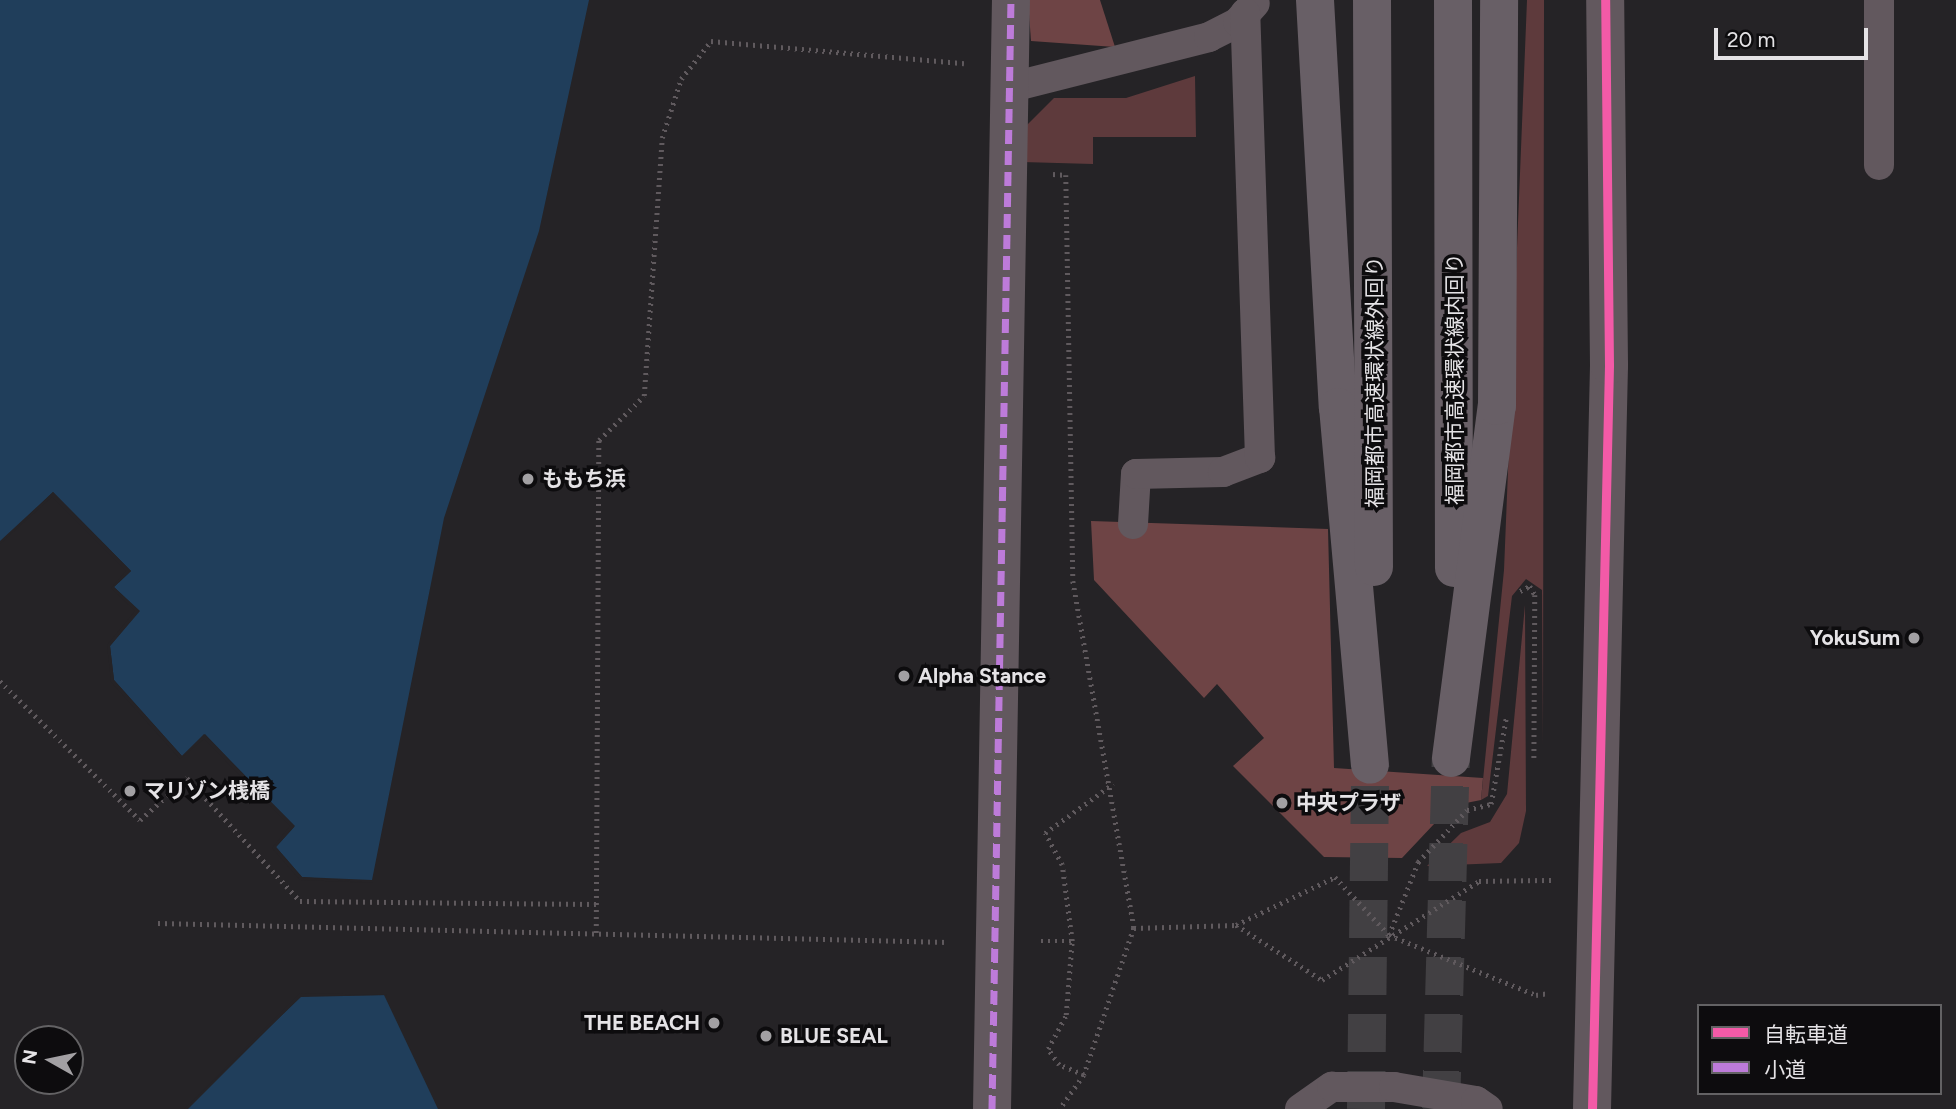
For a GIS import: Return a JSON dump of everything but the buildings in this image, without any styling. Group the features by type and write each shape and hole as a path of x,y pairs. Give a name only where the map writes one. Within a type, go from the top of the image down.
{"highway":[{"name":"福岡都市高速環状線外回り","path":"1315,0 1338,407 1370,765 1377,407 1372,0"},
{"name":"福岡都市高速環状線内回り","path":"1453,0 1457,406 1451,758 1497,406 1499,0"}],"street":[{"path":"992,1109 997,942 1011,0"},
{"path":"1592,1109 1609,365 1605,0"}],"lane":[{"path":"1879,0 1879,165"},
{"path":"1009,73 1209,37 1251,7"},
{"path":"1133,524 1136,474 1223,471 1260,458 1251,7"},
{"path":"1300,1109 1332,1087 1345,1087 1447,1095 1488,1109"}],"path":[{"path":"596,933 599,440 644,396 662,138 681,79 711,41 959,64 1009,73"},
{"path":"1060,1109 1084,1075 1135,928 1114,784 1073,581"},
{"path":"0,681 140,820 187,778 300,901 596,904"},
{"path":"1084,1075 1059,1065 1048,1049 1066,1016 1072,941 1062,865 1045,833 1114,784"},
{"path":"1389,936 1418,862"},
{"path":"1135,928 1236,925 1335,877 1389,936 1536,995 1549,993"},
{"path":"1236,925 1322,980 1479,881 1552,880"},
{"path":"158,923 997,942"}],"shaded area":[{"path":"1028,0 1100,0 1115,47 1031,41"},
{"path":"1527,0 1544,0 1543,748 1542,590 1526,579 1512,596 1488,796 1481,800 1504,570"},
{"path":"1195,76 1196,137 1093,137 1093,164 1022,162 1023,129 1054,98 1126,98"},
{"path":"1091,521 1328,529 1334,768 1483,778 1481,800 1451,806 1402,858 1324,857 1233,766 1264,738 1217,684 1204,698 1094,580"},
{"path":"1525,605 1526,811 1519,843 1501,863 1427,866 1461,833 1490,822 1507,794"}],"water":[{"path":"0,0 589,0 539,231 444,518 372,880 302,877 276,847 294,827 205,734 182,756 114,680 110,646 139,611 114,587 131,571 53,492 0,541"},
{"path":"384,995 438,1109 188,1109 301,996"}],"pier":[{"path":"53,492 131,571 114,587 140,611 110,646 114,680 182,756 204,734 295,826 276,847 302,877 374,883 300,880 272,848 290,826 204,739 180,759 111,682 107,645 135,611 111,588 126,571 52,497 0,544"},
{"path":"300,993 388,995 301,997 184,1109"}],"tunnel":[{"path":"1441,1109 1451,758"},
{"path":"1366,1109 1370,765"}],"marked path":[{"path":"992,1109 1011,0"}],"cycle path":[{"path":"1592,1109 1609,365 1605,0"}],"place":[{"name":"ももち浜","path":"528,479"},
{"name":"YokuSum","path":"1914,638"},
{"name":"Alpha Stance","path":"904,676"},
{"name":"マリゾン桟橋","path":"130,791"},
{"name":"中央プラザ","path":"1282,803"},
{"name":"THE BEACH","path":"714,1023"},
{"name":"BLUE SEAL","path":"766,1036"}]}
